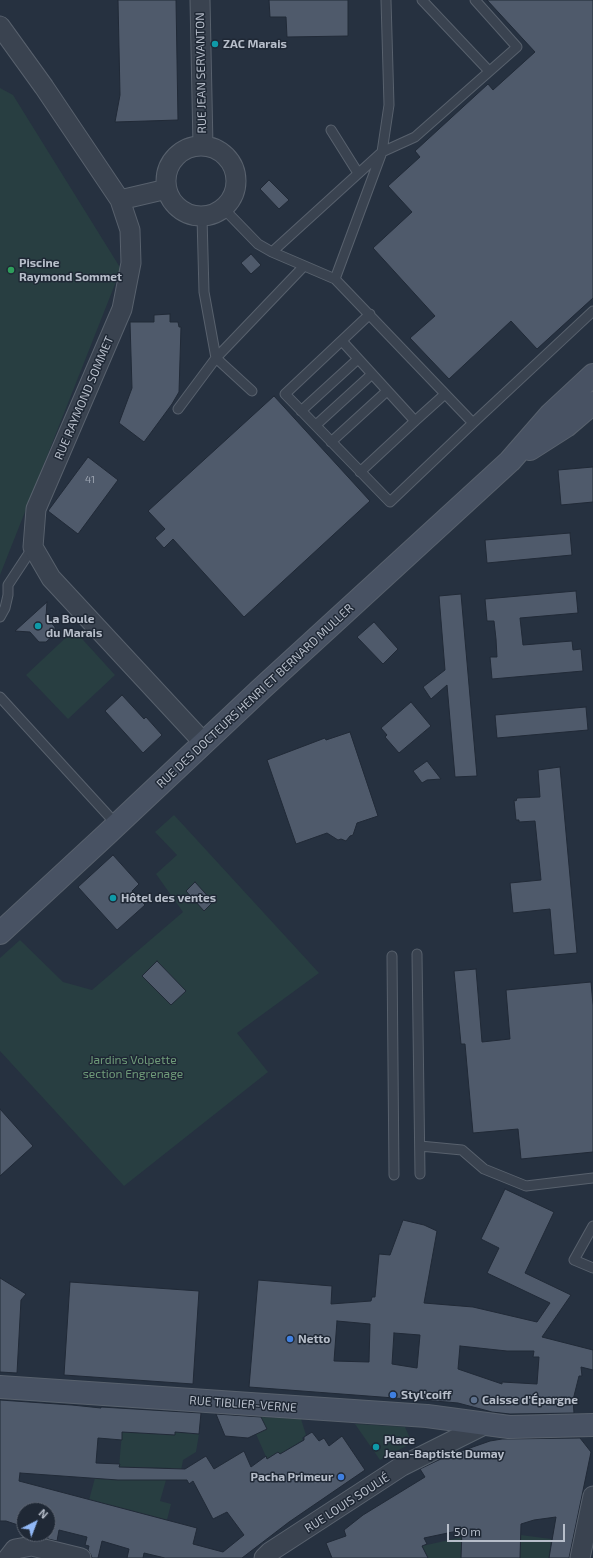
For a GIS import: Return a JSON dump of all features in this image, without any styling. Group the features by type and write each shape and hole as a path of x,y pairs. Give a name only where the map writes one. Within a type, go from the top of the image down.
{"main road":[{"name":"RUE DES DOCTEURS HENRI ET BERNARD MULLER","path":"0,933 260,690 510,461 551,414 593,375"},
{"name":"RUE DES DOCTEURS HENRI ET BERNARD MULLER","path":"510,461 566,426 593,403"},
{"name":"RUE TIBLIER-VERNE","path":"0,1387 427,1416 486,1424"},
{"path":"486,1424 509,1427 593,1424"}],"street":[{"name":"RUE JEAN SERVANTON","path":"200,0 203,146"},
{"name":"RUE RAYMOND SOMMET","path":"0,26 44,87 120,200 130,230 131,263 122,309 36,509 33,547"},
{"name":"RUE JEAN SERVANTON","path":"166,189 168,168 174,158 182,151 193,147 203,146 215,148 225,155 233,164 237,176 236,188 232,199 224,209"},
{"path":"120,200 166,189 171,200 179,209 190,215 202,217 214,215 224,209"},
{"path":"33,547 50,578 204,743"},
{"name":"RUE LOUIS SOULIÉ","path":"268,1556 402,1466 486,1424"},
{"path":"580,1558 593,1496"},
{"path":"8,1558 15,1549 32,1546 81,1558"}],"lane":[{"path":"335,279 382,152 389,105 386,0"},
{"path":"422,0 489,72"},
{"path":"272,252 382,152 415,137 517,46 475,0"},
{"path":"331,130 358,173"},
{"path":"224,209 258,244 272,252 335,279 473,423"},
{"path":"202,217 204,292 216,358 252,391"},
{"path":"178,409 216,358 304,266"},
{"path":"370,314 285,394 390,502 593,311"},
{"path":"342,341 415,421"},
{"path":"301,411 358,359"},
{"path":"316,426 372,374"},
{"path":"331,442 387,391"},
{"path":"360,472 445,394"},
{"path":"0,617 2,607 8,595 8,585 33,547"},
{"path":"0,580 8,585"},
{"path":"0,697 117,825"},
{"path":"417,954 420,1174"},
{"path":"392,956 394,1175"},
{"path":"420,1146 462,1150 484,1169 526,1186 593,1178"},
{"path":"593,1226 574,1260 593,1268"}],"green space":[{"path":"0,88 13,95 121,269 0,575"},
{"path":"74,630 115,675 68,719 26,675"},
{"name":"Jardins Volpette section Engrenage","path":"174,815 319,973 237,1033 268,1072 124,1186 0,1051 0,958 20,940 63,982 92,990 183,912 156,874 177,855 155,832"},
{"path":"261,1417 301,1419 306,1435 302,1438 303,1440 280,1454 278,1452 267,1459 256,1434"},
{"path":"355,1424 405,1427 412,1443 380,1460"},
{"path":"122,1432 175,1435 175,1432 199,1434 196,1452 183,1460 181,1471 186,1478 180,1480 170,1480 171,1468 119,1467"},
{"path":"95,1478 166,1480 160,1501 171,1504 167,1520 89,1500"},
{"path":"521,1535 551,1539 549,1558 520,1558"},
{"path":"463,1537 461,1558 428,1558 422,1546"}],"building":[{"path":"118,0 176,0 178,120 115,122 120,95"},
{"path":"269,0 348,0 348,36 287,37 286,17 270,17"},
{"path":"487,0 593,0 593,298 537,349 511,321 449,379 410,338 435,316 373,248 412,212 388,186 420,157 415,151 488,84 493,90 535,52"},
{"path":"269,180 289,200 279,209 260,189"},
{"path":"251,254 261,265 251,274 241,263"},
{"path":"170,314 170,322 178,322 179,327 181,327 179,392 144,442 119,423 132,388 130,322 154,322 154,315"},
{"path":"274,396 370,501 244,617 173,539 164,548 155,538 165,529 148,511"},
{"path":"88,457 118,480 78,534 48,511"},
{"path":"593,467 593,502 561,505 558,470"},
{"path":"570,533 572,555 487,563 485,540"},
{"path":"576,591 578,613 520,618 523,645 572,641 573,650 581,649 583,671 492,679 490,657 497,657 496,639 494,621 487,621 485,599"},
{"path":"461,594 477,776 455,777 447,685 431,699 423,687 445,670 439,596"},
{"name":"La Boule du Marais","path":"47,602 46,617 55,627 55,634 46,642 39,642 30,632 15,631"},
{"path":"374,622 398,649 383,664 357,637"},
{"path":"122,695 144,719 146,717 162,735 143,753 105,711"},
{"path":"411,702 431,726 399,753 385,737 387,735 381,728"},
{"path":"586,707 588,730 497,738 495,715"},
{"path":"350,732 378,816 357,823 353,835 346,841 341,839 338,840 327,833 296,844 267,760 325,738 326,740"},
{"path":"427,761 441,779 427,780 422,783 413,771"},
{"path":"560,767 577,953 554,955 550,909 513,913 510,883 541,880 535,821 519,822 519,820 516,820 514,800 516,801 517,798 540,797 538,770"},
{"name":"Hôtel des ventes","path":"113,855 139,884 132,891 145,905 117,930 78,887"},
{"path":"195,882 213,902 204,911 186,891"},
{"path":"157,961 186,991 171,1005 142,976"},
{"path":"476,969 482,1042 510,1039 506,990 591,982 593,1005 593,1152 521,1159 518,1129 473,1133 465,1044 461,1044 454,971"},
{"path":"0,1109 33,1146 0,1176"},
{"path":"505,1189 554,1212 525,1273 571,1295 542,1337 593,1350 593,1370 581,1367 582,1376 579,1376 573,1400 574,1413 510,1414 492,1412 458,1403 249,1387 258,1280 332,1286 331,1304 371,1301 372,1297 375,1297 379,1254 390,1255 403,1220 424,1225 437,1231 424,1303 473,1307 537,1322 550,1303 487,1273 499,1248 481,1239","holes":["337,1321 370,1324 369,1362 334,1361","394,1333 420,1335 417,1368 392,1364","460,1346 507,1351 534,1351 533,1357 539,1357 537,1384 502,1382 502,1384 458,1369"]},
{"path":"0,1278 26,1294 21,1300 17,1373 0,1372"},
{"path":"70,1282 199,1291 193,1384 64,1375"},
{"path":"0,1400 101,1408 201,1413 199,1434 175,1432 175,1435 122,1432 122,1440 98,1438 96,1463 120,1464 119,1467 185,1469 206,1456 214,1469 244,1451 251,1467 266,1456 267,1459 278,1452 280,1454 304,1440 304,1437 312,1432 319,1441 324,1438 329,1446 342,1436 365,1470 289,1522 242,1558 165,1558 144,1553 143,1558 127,1558 129,1549 102,1541 98,1558 92,1558 88,1550 89,1546 85,1545 87,1537 59,1530 56,1541 56,1502 16,1502 16,1524 6,1521 0,1521","holes":["20,1473 118,1480 187,1480 189,1484 193,1481 213,1519 227,1512 244,1535 223,1552 193,1544 197,1528 19,1481"]},
{"path":"216,1414 261,1417 267,1429 248,1438 225,1436"},
{"path":"580,1438 591,1452 569,1558 549,1558 556,1517 534,1520 521,1524 520,1558 461,1558 462,1530 424,1538 427,1544 422,1546 428,1558 332,1558 326,1543 346,1536 344,1530 363,1515 425,1477 420,1469 447,1456 490,1441 502,1439"}],"place":[{"name":"ZAC Marais","path":"215,44"},
{"name":"Piscine Raymond Sommet","path":"11,270"},
{"name":"La Boule du Marais","path":"38,626"},
{"name":"Hôtel des ventes","path":"113,898"},
{"name":"Netto","path":"290,1339"},
{"name":"Styl'coiff","path":"393,1395"},
{"name":"Caisse d'Épargne","path":"474,1400"},
{"name":"Place Jean-Baptiste Dumay","path":"376,1447"},
{"name":"Pacha Primeur","path":"341,1477"}]}
